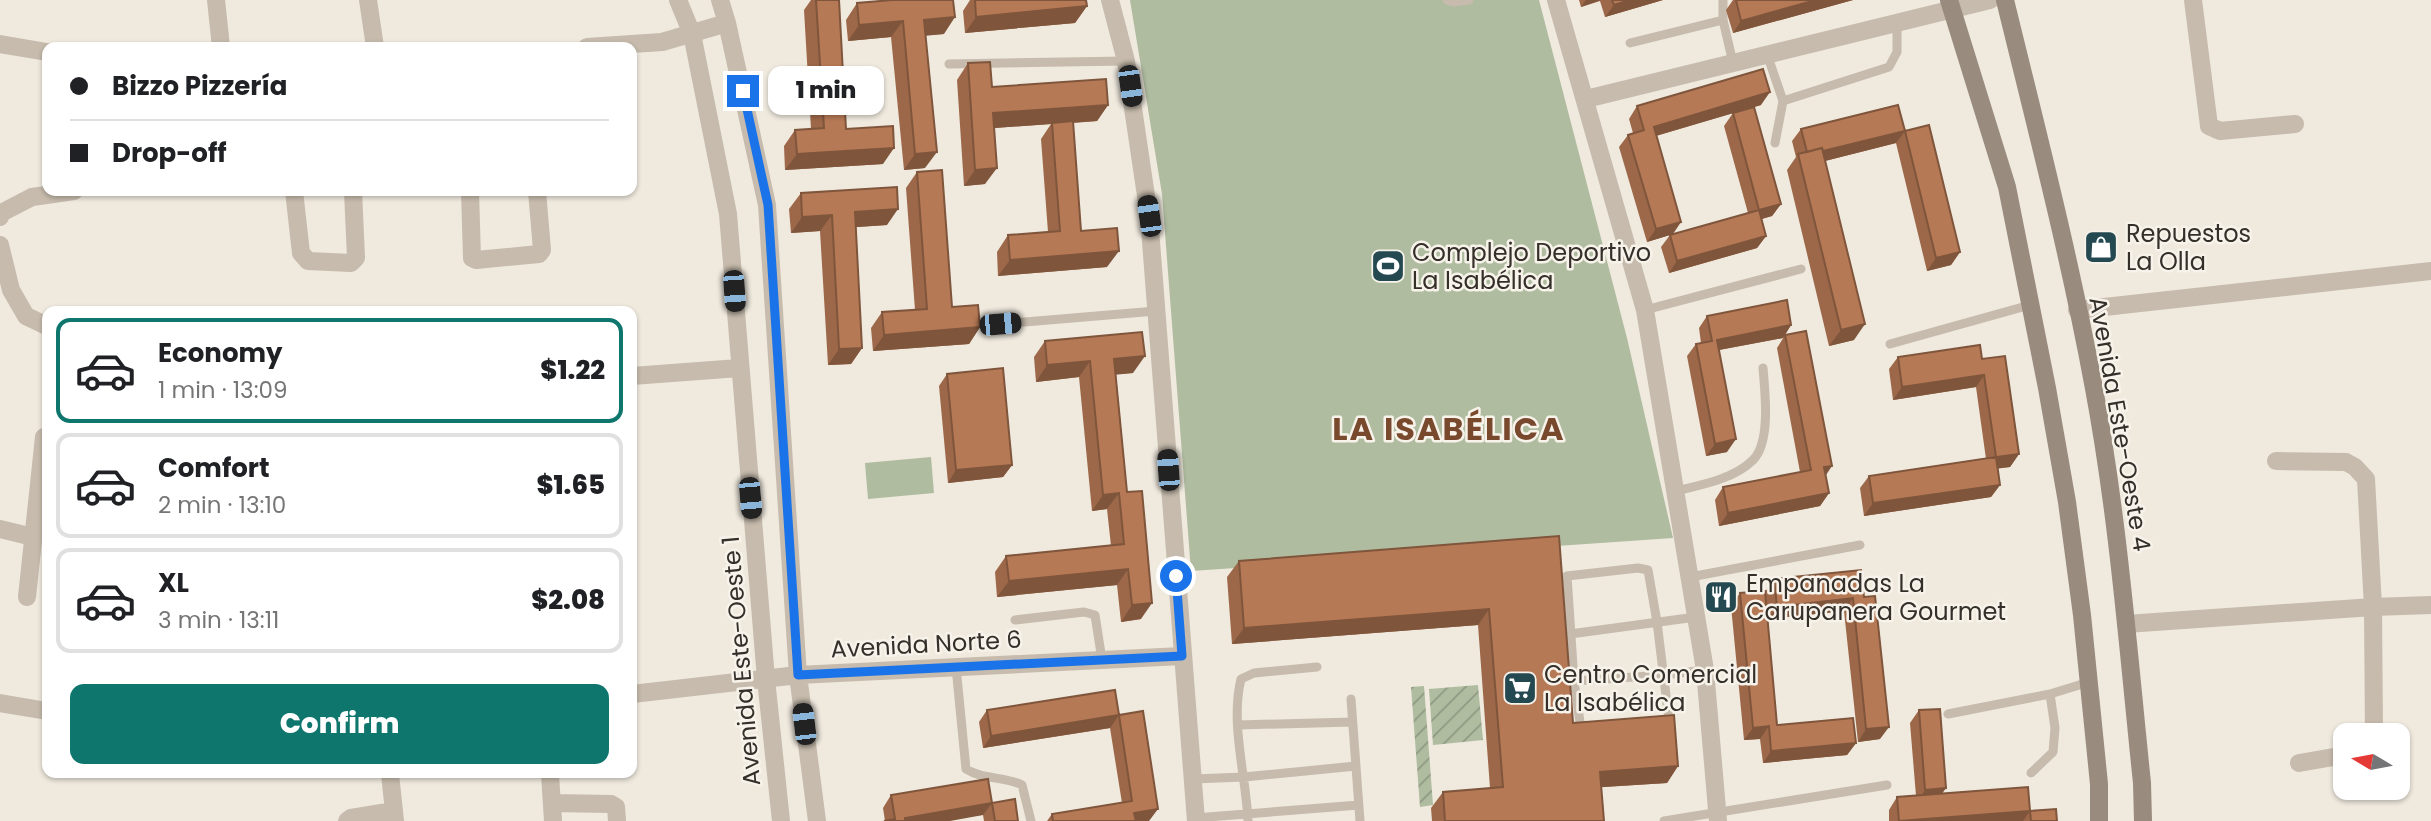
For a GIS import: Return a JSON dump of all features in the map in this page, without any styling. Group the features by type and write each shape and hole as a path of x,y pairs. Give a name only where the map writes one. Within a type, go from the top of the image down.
{"main road":[{"name":"Avenida Este-Oeste 4","path":"2005,0 2093,382 2112,495 2142,783 2143,821"},
{"path":"1951,4 2007,187 2067,502 2089,682 2099,784 2099,821"}],"street":[{"path":"216,0 220,42"},
{"path":"368,0 374,42"},
{"name":"Avenida Este-Oeste 1","path":"678,0 692,34 728,214 766,679 781,821"},
{"path":"719,0 727,23 768,205 798,675 817,821"},
{"path":"1110,0 1126,61 1149,216 1196,820"},
{"path":"1556,0 1645,310 1705,670 1718,816"},
{"path":"1586,99 1896,22 1951,4 1990,0"},
{"path":"2193,0 2210,126 2220,131 2295,124"},
{"path":"637,43 662,41 727,23"},
{"path":"0,44 42,51"},
{"path":"0,217 1,213 32,197 42,196"},
{"path":"295,196 301,253 308,261 351,263 356,258 353,196"},
{"path":"470,196 472,258 477,260 539,254 542,250 537,196"},
{"path":"0,245 11,290 26,316 42,324"},
{"path":"2077,310 2431,271"},
{"path":"637,376 739,368"},
{"path":"27,597 42,456"},
{"path":"2276,461 2346,462 2366,479 2373,607 2374,723"},
{"path":"0,529 33,537"},
{"path":"2126,624 2373,607 2431,606"},
{"name":"Avenida Norte 6","path":"637,693 798,675 1182,656"},
{"path":"0,703 42,710"},
{"path":"2299,764 2333,757"},
{"path":"347,821 351,818 394,816 390,778"},
{"path":"550,778 553,812 611,804 616,807 617,821"}],"lane":[{"path":"1447,0 1469,0"},
{"path":"1723,0 1723,20 1733,63"},
{"path":"1630,43 1723,20"},
{"path":"1783,101 1889,67 1897,52 1896,22"},
{"path":"1767,54 1783,101 1775,143"},
{"path":"949,64 1126,61"},
{"path":"1645,310 1801,269"},
{"path":"1890,344 2030,305"},
{"path":"1000,324 1156,311"},
{"path":"1676,491 1720,480 1754,459 1762,441 1766,408 1763,368"},
{"path":"1690,577 1860,545"},
{"path":"1591,733 1581,729 1574,681 1567,576 1589,573 1638,568 1648,570 1669,720 1666,724 1653,726"},
{"path":"1015,620 1084,612 1095,615 1102,660"},
{"path":"1570,634 1697,617"},
{"path":"956,667 966,769 975,775 1013,780 1022,785 1031,821"},
{"path":"1248,818 1238,724 1241,679 1254,673 1317,667"},
{"path":"1574,681 1664,676 1705,670"},
{"path":"1948,714 2050,694 2089,682"},
{"path":"2031,772 2053,752 2055,728 2050,694"},
{"path":"1351,699 1360,821"},
{"path":"1238,724 1352,722"},
{"path":"1193,779 1356,766"},
{"path":"1671,821 1718,816 1887,785"},
{"path":"1196,820 1248,818 1359,805"}],"green space":[{"name":"Complejo Deportivo La Isabélica","path":"1130,0 1539,0 1627,338 1673,538 1191,571 1162,194"},
{"path":"931,457 934,493 868,499 865,463"},
{"path":"1478,685 1483,740 1433,745 1429,689"},
{"path":"1424,686 1433,805 1420,807 1411,687"}],"building":[{"path":"816,0 839,0 846,129 893,126 894,148 797,154 795,130 824,128"},
{"path":"953,0 955,17 924,20 937,152 915,154 903,21 859,25 857,3"},
{"path":"975,0 1086,0 1087,6 976,17"},
{"path":"1612,0 1630,0 1614,5"},
{"path":"1736,0 1816,0 1741,21"},
{"path":"990,62 992,87 1106,79 1108,105 993,113 997,168 975,170 968,63"},
{"path":"1763,69 1770,92 1654,127 1681,222 1656,229 1628,135 1644,130 1637,106"},
{"path":"1898,105 1905,131 1823,151 1822,148 1807,152 1801,129"},
{"path":"1754,107 1781,204 1759,210 1733,113"},
{"path":"1073,121 1081,231 1117,228 1119,251 1010,260 1008,235 1060,231 1052,123"},
{"path":"1929,125 1960,252 1936,258 1905,131"},
{"path":"1822,148 1865,324 1841,330 1798,154"},
{"path":"942,170 952,307 978,305 980,327 884,335 882,312 927,309 917,172"},
{"path":"897,187 898,209 855,212 862,348 839,349 832,215 802,217 801,193"},
{"path":"1759,210 1766,236 1677,261 1670,235"},
{"path":"1787,300 1791,325 1717,340 1736,439 1715,444 1696,344 1712,341 1707,316"},
{"path":"1806,331 1832,466 1824,467 1829,493 1728,513 1723,487 1811,470 1785,335"},
{"path":"1142,332 1145,356 1114,359 1127,492 1142,491 1152,603 1132,605 1128,569 1009,581 1006,556 1124,544 1119,493 1103,495 1090,361 1047,365 1045,341"},
{"path":"1980,345 1982,359 2005,356 2019,454 1996,457 1984,375 1902,387 1898,357"},
{"path":"1003,368 1012,465 956,470 947,374"},
{"path":"1996,457 2000,485 1873,503 1869,476"},
{"name":"Centro Comercial La Isabélica","path":"1559,536 1573,723 1674,715 1678,766 1600,772 1604,821 1445,821 1443,792 1503,787 1489,609 1244,628 1239,561"},
{"path":"1861,570 1864,597 1875,596 1889,727 1866,729 1853,598 1777,607 1774,579"},
{"path":"1765,591 1777,725 1853,718 1856,743 1771,751 1769,726 1753,728 1740,593"},
{"path":"1115,690 1119,715 991,736 987,710"},
{"path":"1940,709 1946,788 1925,790 1919,710"},
{"path":"1143,711 1158,809 1134,813 1136,821 1053,821 1052,814 1132,801 1119,715"},
{"path":"988,779 992,803 905,818 905,821 884,821 895,819 891,795"},
{"path":"2028,787 2030,811 1899,821 1897,797"},
{"path":"1015,799 1018,821 995,821 992,803"},
{"path":"2056,809 2057,821 2031,821 2030,811"}],"place":[{"name":"Repuestos La Olla","path":"2101,247"},
{"name":"Complejo Deportivo La Isabélica","path":"1388,266"},
{"name":"Empanadas La Carupanera Gourmet","path":"1721,597"},
{"name":"Centro Comercial La Isabélica","path":"1520,688"}],"district":[{"name":"LA ISABÉLICA","path":"1449,428"}],"route":[{"path":"743,91 768,205 798,675 1182,656 1176,576"}]}
